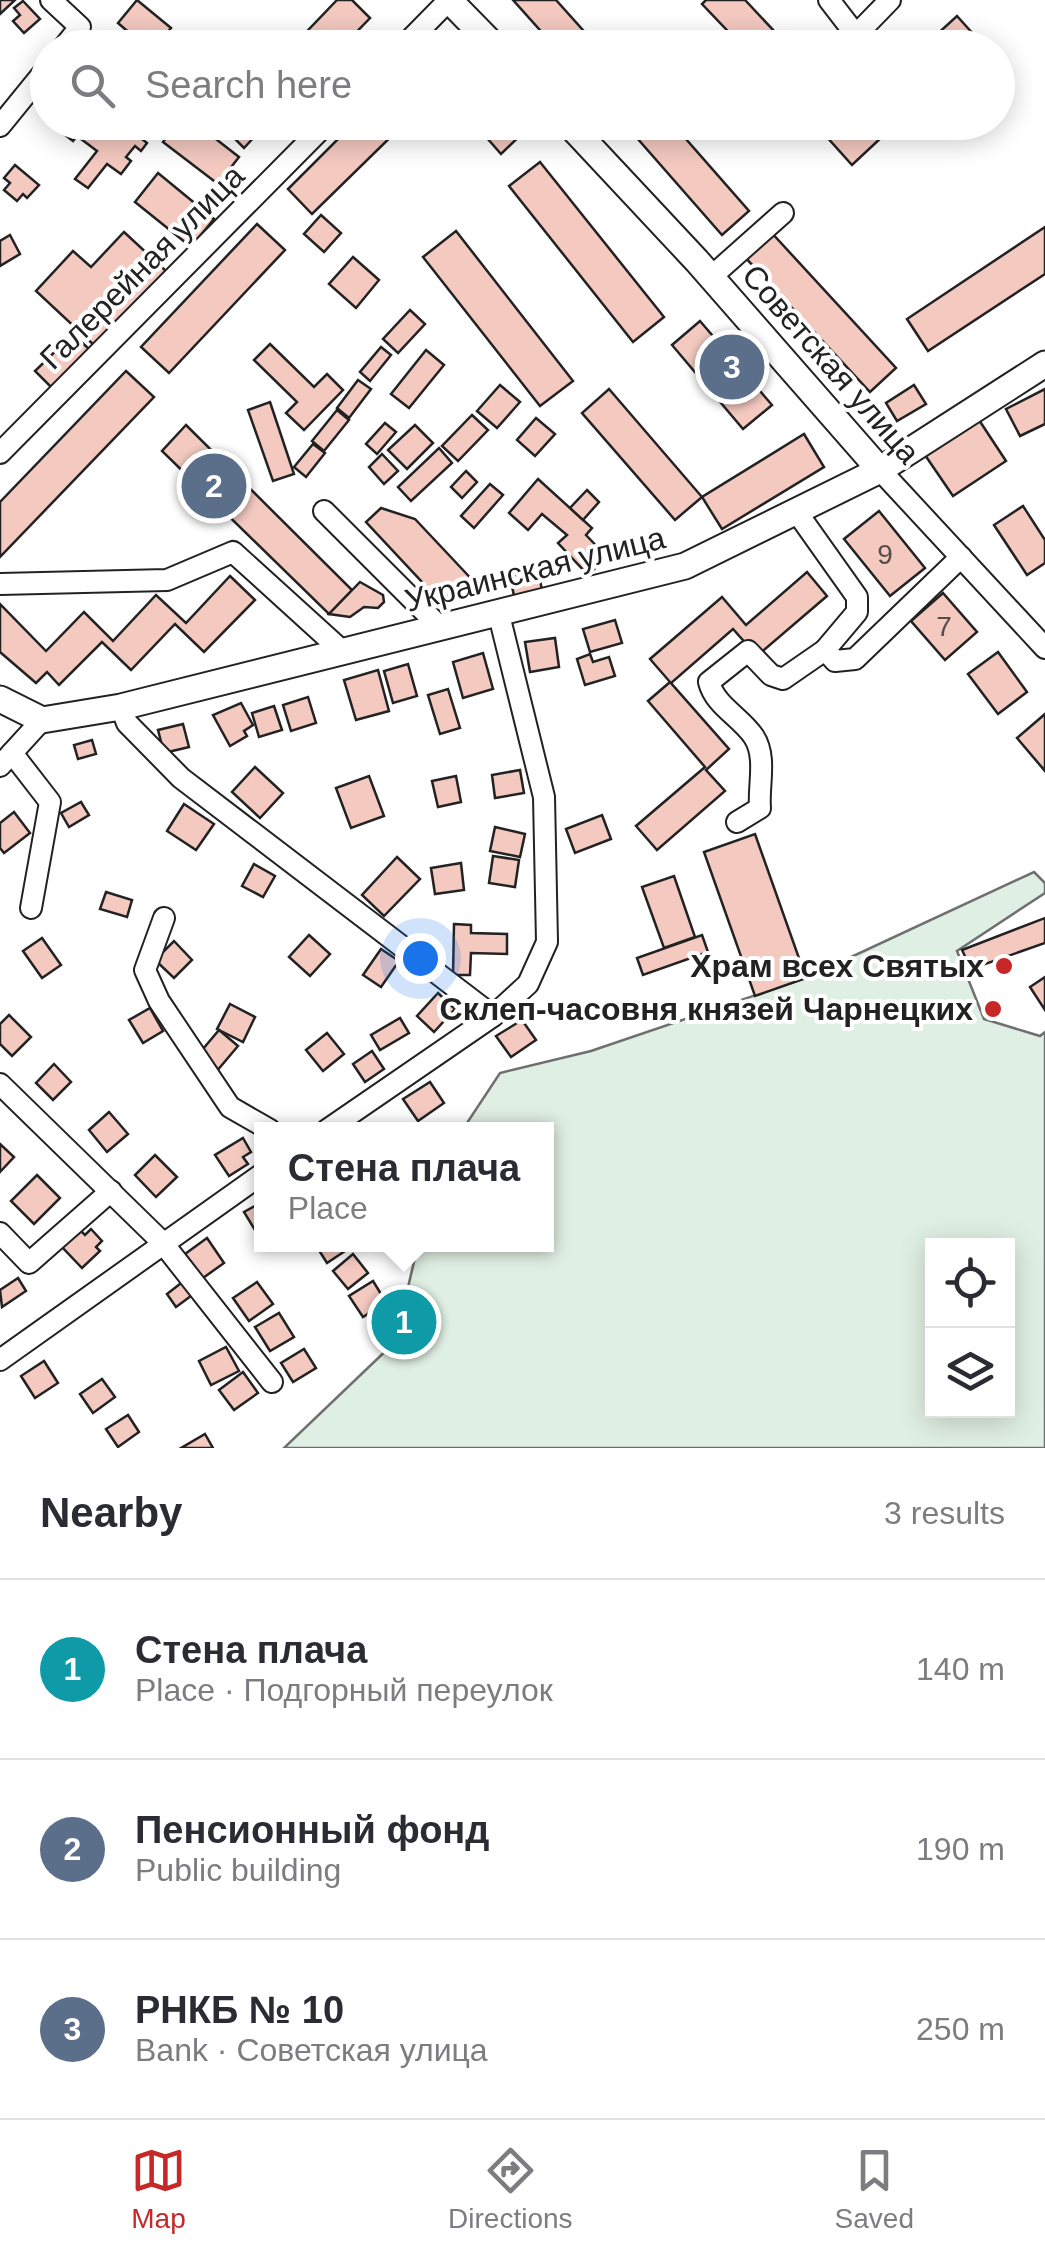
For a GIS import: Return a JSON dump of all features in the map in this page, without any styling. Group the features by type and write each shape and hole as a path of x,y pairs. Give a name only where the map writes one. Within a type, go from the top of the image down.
{"main road":[{"path":"449,0 478,30"},
{"name":"Советская улица","path":"584,140 711,276 880,470"},
{"name":"Украинская улица","path":"42,720 121,707 685,566 880,470 1045,364"},
{"path":"0,699 42,720"}],"street":[{"path":"52,0 80,27 78,30"},
{"path":"420,30 449,0"},
{"path":"829,0 852,30"},
{"path":"861,30 890,0"},
{"path":"0,126 30,89"},
{"name":"Галерейная улица","path":"0,454 310,140"},
{"path":"711,276 783,213"},
{"name":"Советская улица","path":"880,470 1045,648"},
{"path":"324,511 439,626"},
{"path":"738,822 760,808 761,764 756,739 712,693 709,682 748,651 771,675 783,679 825,650 857,612 858,596 796,511"},
{"path":"0,584 167,580 233,552 341,650"},
{"path":"825,650 835,661 854,659 961,557"},
{"path":"338,1122 493,1016 528,984 547,942 544,797 498,611"},
{"path":"121,707 127,723 181,778 493,1016"},
{"path":"31,908 50,802 6,759 42,720"},
{"path":"164,918 145,970 160,1001 230,1107 256,1122"},
{"path":"0,1084 162,1242 272,1382"},
{"path":"0,1360 254,1179"},
{"path":"0,1233 29,1263 111,1191"}],"green space":[{"path":"1034,872 1045,883 1045,893 957,951 984,1019 1040,1036 1045,1032 1045,1448 284,1448 395,1342 416,1252 554,1252 554,1122 468,1122 500,1073 591,1051 806,978"}],"building":[{"path":"0,0 15,0 0,14"},
{"path":"137,0 171,28 126,30 118,23"},
{"path":"337,0 352,0 370,18 358,30 308,30"},
{"path":"513,0 556,0 583,30 540,30"},
{"path":"706,0 745,0 773,30 727,30 702,4"},
{"path":"23,1 40,19 24,33 13,21 20,15 14,8"},
{"path":"957,16 970,30 942,30"},
{"path":"82,140 147,143 141,151 135,146 126,157 131,161 121,174 107,164 88,188 75,179 97,151"},
{"path":"217,140 239,157 218,184 163,142"},
{"path":"337,140 388,140 312,214 288,189"},
{"path":"489,140 516,140 501,154"},
{"path":"639,140 687,140 749,211 722,235"},
{"path":"830,140 879,140 852,165"},
{"path":"540,162 664,317 633,342 509,186"},
{"path":"15,165 39,185 27,198 23,194 17,201 4,190 10,183 4,178"},
{"path":"158,173 214,219 191,247 135,202"},
{"path":"321,215 341,233 324,252 304,234"},
{"path":"257,224 285,250 169,373 141,347"},
{"path":"1045,227 1045,274 928,351 907,319"},
{"path":"456,231 573,381 540,406 423,257"},
{"path":"770,231 896,368 870,392 743,255"},
{"path":"124,232 166,271 96,347 36,291 73,251 91,267"},
{"path":"10,235 20,254 0,266 0,241"},
{"path":"353,257 379,280 356,308 329,284"},
{"path":"410,310 425,324 398,353 383,339"},
{"path":"700,321 772,405 743,429 672,345"},
{"path":"73,334 89,349 51,387 35,371"},
{"path":"270,344 314,387 327,374 343,390 304,430 286,413 297,402 254,360"},
{"path":"381,347 391,355 370,381 360,372"},
{"path":"426,350 444,365 409,408 391,394"},
{"path":"126,371 154,397 0,557 0,502"},
{"path":"358,380 371,389 349,418 337,408"},
{"path":"500,385 520,402 497,428 477,411"},
{"path":"914,385 926,404 897,421 886,403"},
{"path":"609,389 702,497 675,520 582,413"},
{"path":"1045,389 1045,424 1020,436 1006,409"},
{"path":"270,402 294,474 273,481 248,410"},
{"path":"337,410 349,420 324,451 312,441"},
{"path":"472,415 488,430 458,461 442,446"},
{"path":"536,418 555,434 535,456 517,440"},
{"path":"979,420 1006,461 953,496 925,455"},
{"path":"385,423 396,432 377,454 366,444"},
{"path":"186,425 352,590 329,614 162,451"},
{"path":"415,425 433,443 407,469 388,450"},
{"path":"804,434 824,467 722,529 702,497"},
{"path":"313,444 325,453 306,477 294,467"},
{"path":"439,448 452,463 411,501 398,487"},
{"path":"382,454 398,471 384,484 369,467"},
{"path":"466,471 477,482 462,498 451,487"},
{"path":"538,479 592,528 586,535 607,557 588,575 558,543 567,535 542,514 528,530 509,513"},
{"path":"490,484 503,495 474,528 461,516"},
{"path":"587,490 599,502 583,520 570,508"},
{"path":"1023,506 1045,540 1045,563 1027,575 994,525"},
{"path":"381,508 415,519 479,587 438,599 366,522"},
{"path":"879,511 925,568 890,596 844,539"},
{"path":"538,570 542,590 514,596 510,576"},
{"path":"807,572 827,596 757,656 733,629 671,683 729,749 706,770 725,791 657,850 636,826 705,767 648,701 670,682 650,659 722,597 746,625"},
{"path":"230,576 255,600 204,652 175,624 131,670 102,642 59,685 47,672 36,683 0,652 0,604 46,651 84,612 113,641 156,595 186,623"},
{"path":"360,582 383,595 384,602 378,608 364,607 350,617 329,614"},
{"path":"943,593 977,632 945,660 911,621"},
{"path":"615,620 622,643 590,652 583,629"},
{"path":"555,638 559,667 530,672 525,642"},
{"path":"998,652 1027,692 998,714 968,674"},
{"path":"483,653 493,689 463,698 453,662"},
{"path":"590,654 593,662 609,657 615,676 585,685 577,659"},
{"path":"408,664 417,696 393,703 384,671"},
{"path":"378,670 389,711 356,720 344,680"},
{"path":"448,689 460,728 440,734 428,695"},
{"path":"308,697 316,723 291,731 283,705"},
{"path":"241,703 253,725 244,731 247,736 230,746 213,715"},
{"path":"274,706 282,730 259,737 252,713"},
{"path":"1045,714 1045,771 1017,738"},
{"path":"183,724 189,747 164,753 158,730"},
{"path":"92,740 96,754 78,759 74,745"},
{"path":"255,767 283,793 260,818 232,792"},
{"path":"520,770 524,793 495,798 492,775"},
{"path":"369,776 384,816 351,828 336,788"},
{"path":"456,776 461,802 438,807 432,781"},
{"path":"81,802 89,815 69,827 61,813"},
{"path":"184,804 214,824 196,850 167,831"},
{"path":"14,812 30,833 4,853 0,848 0,823"},
{"path":"602,815 611,839 575,853 566,829"},
{"path":"495,827 525,834 520,857 490,851"},
{"path":"755,834 806,978 755,996 704,852"},
{"path":"493,856 519,860 515,887 489,883"},
{"path":"397,857 420,879 384,916 362,895"},
{"path":"461,863 464,890 435,894 431,868"},
{"path":"254,864 275,876 263,897 242,886"},
{"path":"674,876 695,937 664,948 642,887"},
{"path":"106,892 132,900 127,917 100,909"},
{"path":"1045,918 1045,943 971,969 962,950"},
{"path":"454,924 471,925 471,933 507,934 507,954 471,953 470,975 453,975"},
{"path":"309,935 330,954 310,976 289,957"},
{"path":"702,935 708,952 643,975 637,958"},
{"path":"42,938 61,965 42,978 23,951"},
{"path":"174,941 192,960 174,978 155,960"},
{"path":"381,949 399,961 381,987 363,975"},
{"path":"1045,977 1045,1010 1030,987"},
{"path":"438,993 455,1009 434,1032 417,1016"},
{"name":"Склеп-часовня князей Чарнецких","path":"992,1000 1002,1008 994,1019 984,1011"},
{"path":"230,1004 255,1017 243,1042 217,1029"},
{"path":"150,1008 163,1031 143,1043 129,1020"},
{"path":"9,1015 31,1037 12,1056 0,1044 0,1024"},
{"path":"400,1018 409,1033 380,1050 371,1035"},
{"path":"522,1020 536,1040 511,1057 496,1036"},
{"path":"219,1030 238,1046 216,1072 197,1056"},
{"path":"327,1033 344,1054 323,1071 306,1050"},
{"path":"372,1051 384,1069 365,1082 353,1064"},
{"path":"54,1064 71,1082 53,1100 36,1083"},
{"path":"430,1082 444,1103 418,1121 403,1099"},
{"path":"109,1112 128,1134 107,1152 89,1130"},
{"path":"243,1138 251,1152 243,1157 248,1164 229,1176 215,1155"},
{"path":"0,1144 14,1157 0,1172"},
{"path":"155,1155 177,1177 156,1197 135,1175"},
{"path":"37,1175 60,1198 34,1224 11,1201"},
{"path":"254,1206 254,1228 244,1212"},
{"path":"91,1229 102,1241 96,1247 100,1251 82,1268 62,1247 80,1230 85,1235"},
{"path":"207,1238 224,1263 203,1278 185,1254"},
{"path":"320,1252 344,1252 327,1263"},
{"path":"353,1254 368,1273 348,1289 333,1271"},
{"path":"18,1278 26,1291 2,1307 0,1290"},
{"path":"185,1280 195,1293 176,1307 167,1294"},
{"path":"373,1281 386,1302 363,1317 349,1296"},
{"path":"257,1282 273,1304 249,1321 233,1298"},
{"path":"279,1313 294,1337 270,1351 255,1327"},
{"path":"226,1347 239,1371 211,1385 199,1361"},
{"path":"304,1349 316,1368 293,1382 281,1363"},
{"path":"44,1361 58,1383 35,1398 21,1376"},
{"path":"243,1372 258,1393 234,1410 219,1390"},
{"path":"102,1379 115,1397 93,1413 80,1394"},
{"path":"128,1415 139,1432 118,1447 106,1429"},
{"path":"205,1434 213,1448 181,1448"}],"place":[{"name":"РНКБ № 10","path":"732,367"},
{"name":"Пенсионный фонд","path":"214,486"},
{"name":"Храм всех Святых","path":"1004,966"},
{"name":"Склеп-часовня князей Чарнецких","path":"993,1009"},
{"name":"Стена плача","path":"404,1322"}]}
